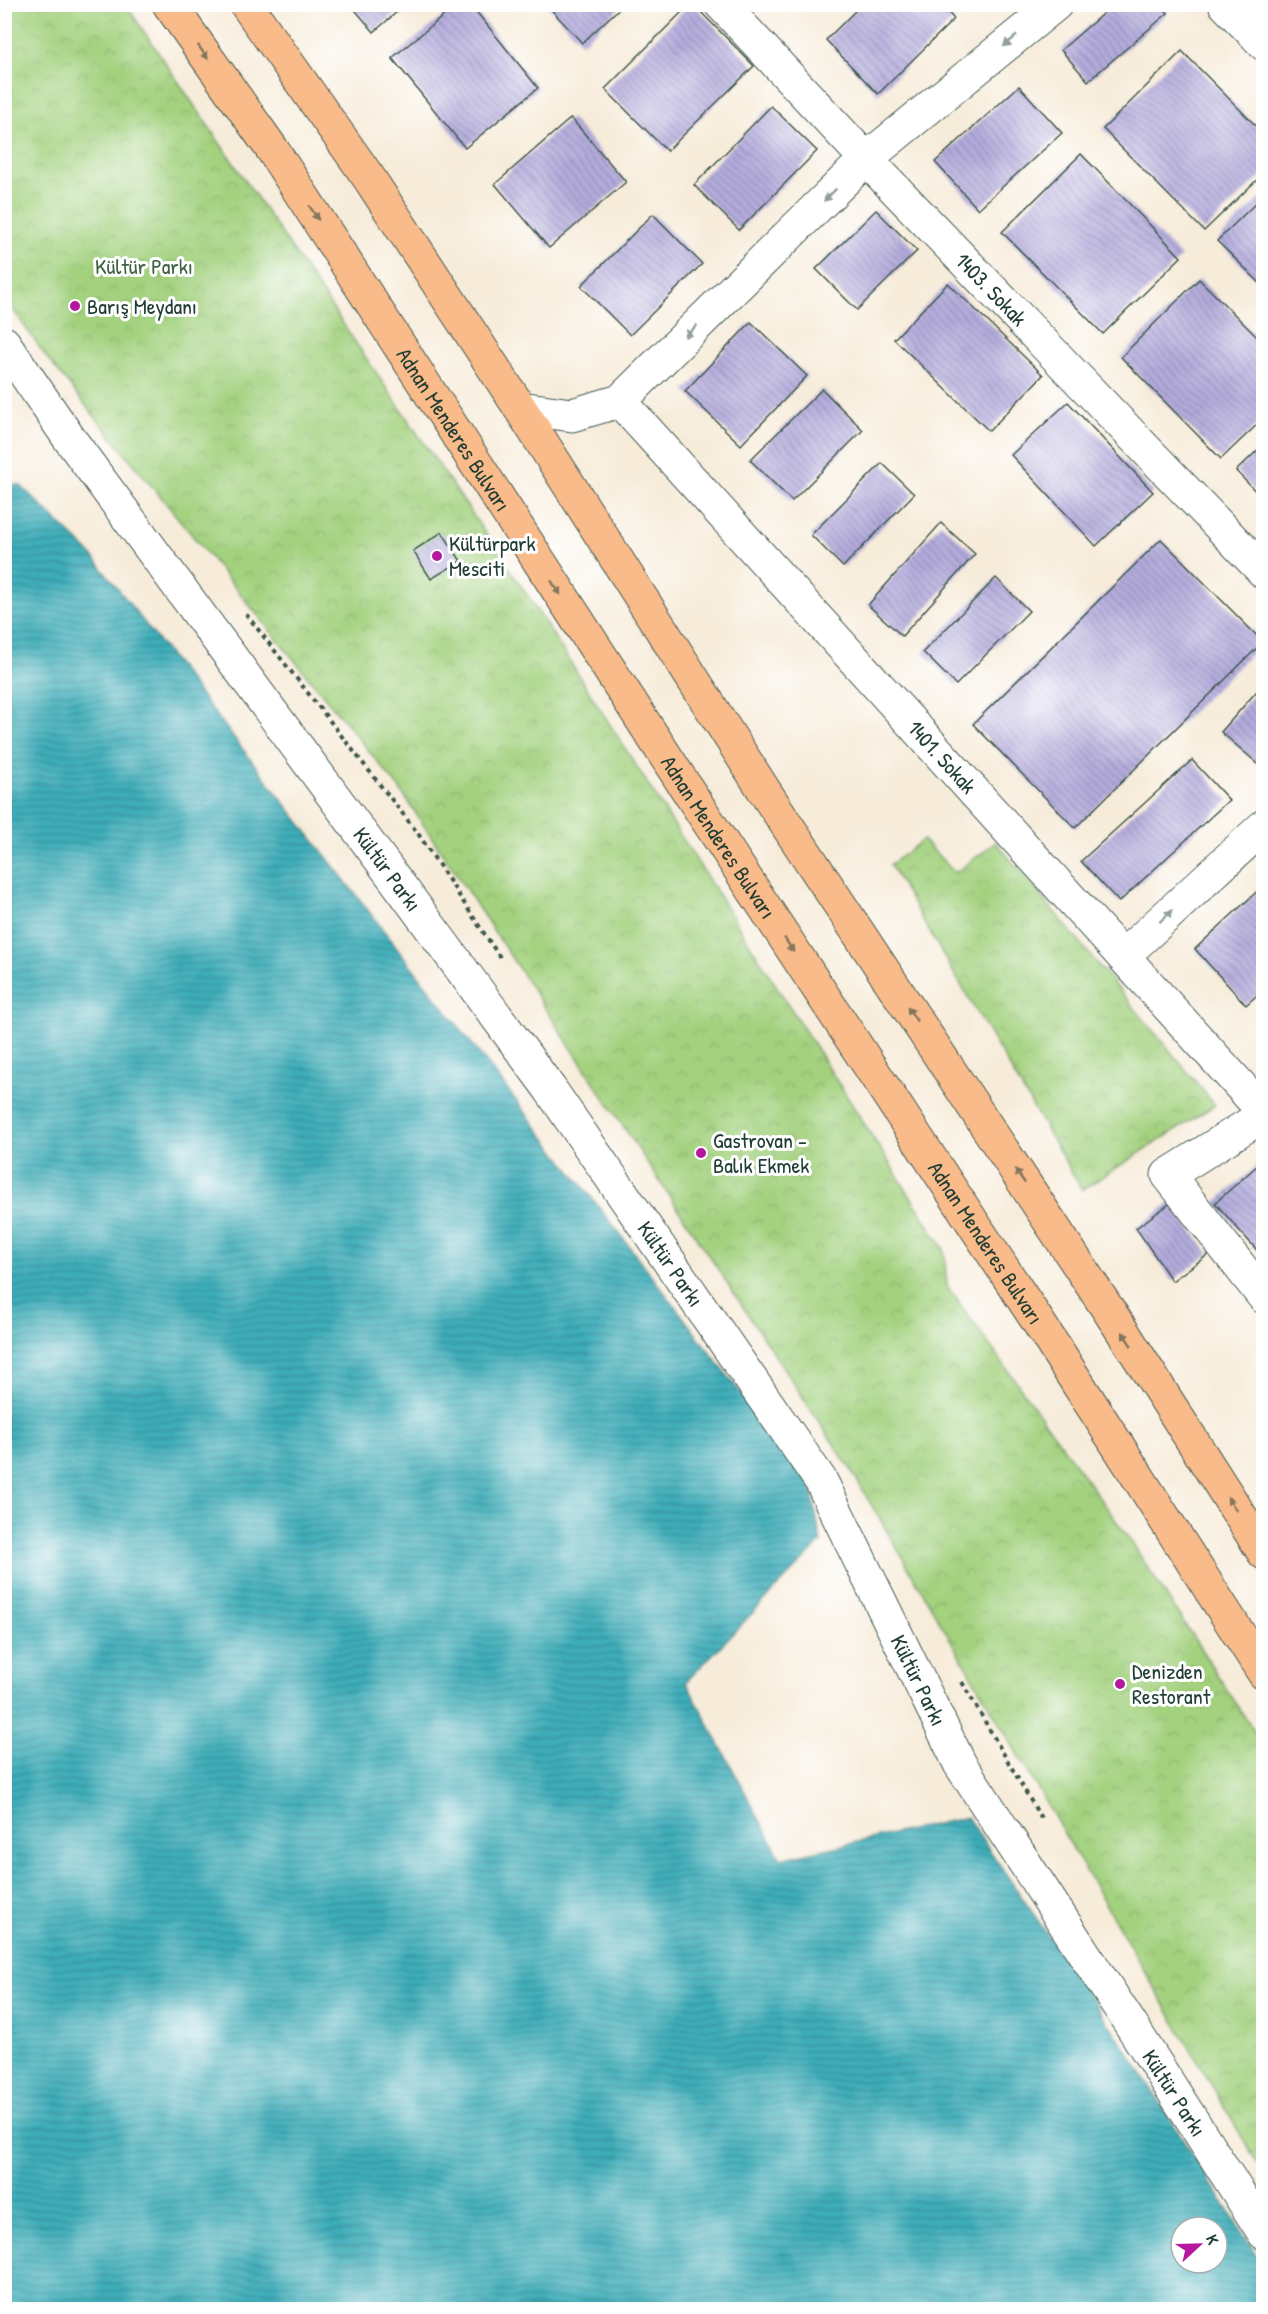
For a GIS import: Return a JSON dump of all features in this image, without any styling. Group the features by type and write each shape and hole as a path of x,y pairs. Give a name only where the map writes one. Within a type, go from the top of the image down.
{"main road":[{"name":"Adnan Menderes Bulvarı","path":"169,4 272,149 696,803 1035,1317 1263,1672"},
{"path":"246,4 369,178 520,408 767,795 1123,1332 1263,1553"}],"street":[{"name":"1403. Sokak","path":"721,4 866,159 1263,572"},
{"path":"520,408 572,415 620,401 866,159 1056,4"},
{"path":"1225,4 1263,44"},
{"name":"Kültür Parkı","path":"4,343 69,438 550,1089 821,1481 960,1764 1133,2028 1263,2233"},
{"name":"1401. Sokak","path":"620,401 1263,1113"},
{"path":"1123,956 1263,826"},
{"path":"1263,1113 1168,1175 1263,1297"}],"green space":[{"name":"Kültür Parkı","path":"4,5 126,5 528,596 944,1249 947,1286 1130,1540 1263,1745 1263,2173 851,1470 399,788 47,358 5,298"},
{"path":"923,840 955,873 996,842 1215,1105 1082,1190 890,865"}],"water":[{"path":"5,485 20,485 91,554 623,1238 811,1485 821,1542 686,1682 781,1859 967,1817 1126,2049 1263,2265 1264,2309 5,2310"}],"building":[{"path":"350,4 406,4 374,32"},
{"path":"458,4 470,4 538,88 465,148 392,58"},
{"path":"546,4 624,4 582,43"},
{"path":"690,4 693,4 754,66 667,151 605,89"},
{"path":"862,4 940,4 954,19 878,94 826,40"},
{"path":"1114,4 1161,4 1168,13 1088,81 1061,50"},
{"path":"1182,51 1264,134 1264,173 1204,231 1103,129"},
{"path":"1019,86 1062,133 978,209 935,162"},
{"path":"771,106 817,151 739,230 694,185"},
{"path":"571,118 626,182 549,248 495,184"},
{"path":"1081,154 1181,257 1103,334 1002,232"},
{"path":"1264,195 1264,287 1217,241"},
{"path":"876,210 917,251 857,310 816,269"},
{"path":"653,214 702,264 630,335 581,286"},
{"path":"1199,279 1264,344 1264,418 1221,459 1121,357"},
{"path":"948,283 1043,375 989,431 894,339"},
{"path":"751,322 807,376 741,445 685,391"},
{"path":"822,389 863,430 792,501 750,460"},
{"path":"1068,402 1153,492 1096,546 1011,455"},
{"path":"1264,444 1264,500 1236,471"},
{"path":"882,463 914,494 843,567 811,535"},
{"path":"941,523 975,554 902,636 868,605"},
{"name":"Kültürpark Mesciti","path":"442,532 461,561 431,579 413,551"},
{"path":"1161,539 1263,642 1075,828 973,724"},
{"path":"996,578 1029,611 956,685 923,652"},
{"path":"1264,683 1264,769 1221,732"},
{"path":"1192,760 1229,800 1119,902 1081,861"},
{"path":"1264,885 1264,989 1246,1005 1195,949"},
{"path":"1259,1164 1264,1170 1264,1258 1215,1203"},
{"path":"1172,1202 1209,1254 1172,1281 1136,1228"}],"place":[{"name":"Barış Meydanı","path":"75,306"},
{"name":"Kültürpark Mesciti","path":"437,556"},
{"name":"Gastrovan - Balık Ekmek","path":"701,1153"},
{"name":"Denizden Restorant","path":"1120,1684"}]}
